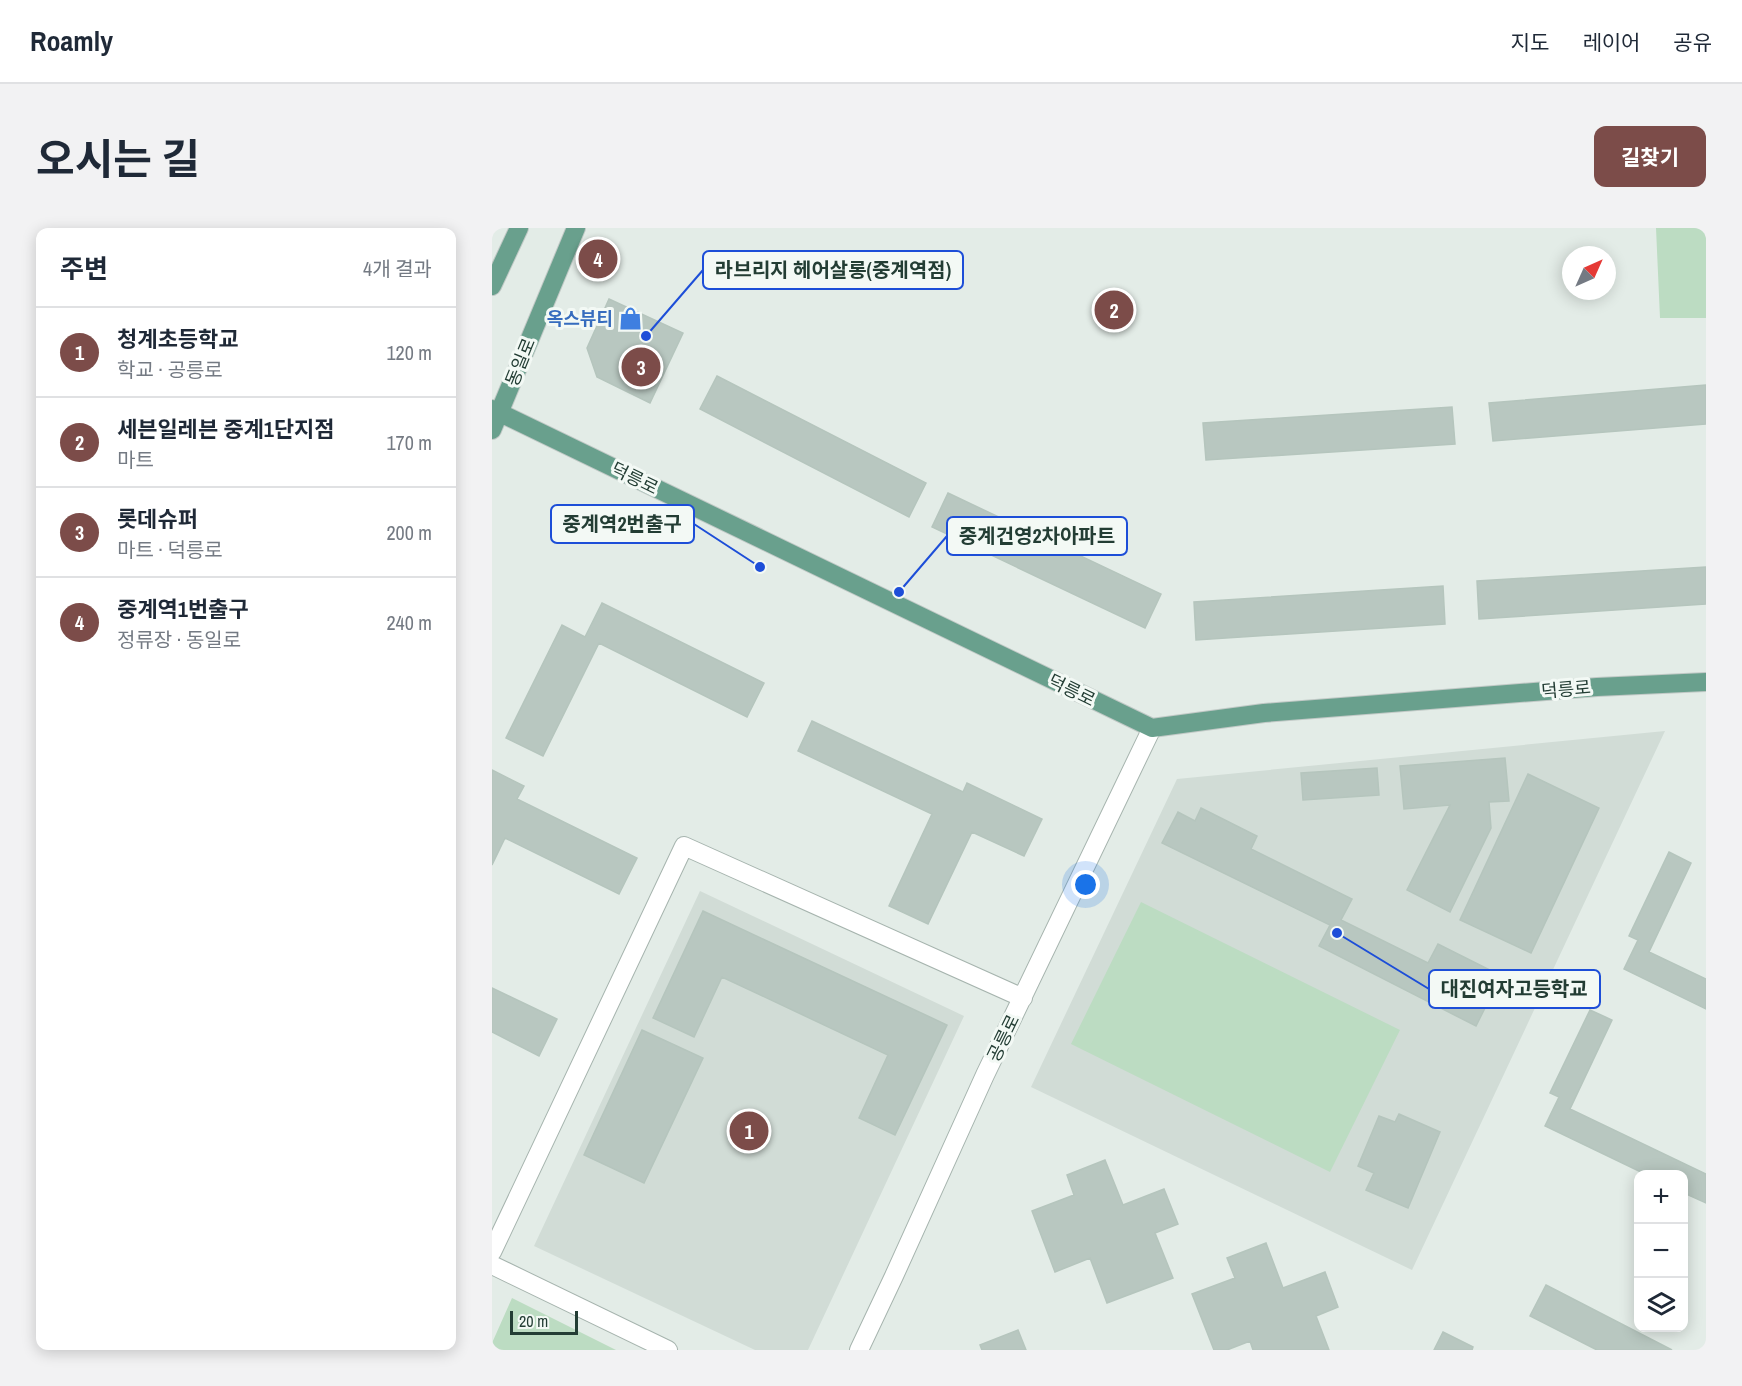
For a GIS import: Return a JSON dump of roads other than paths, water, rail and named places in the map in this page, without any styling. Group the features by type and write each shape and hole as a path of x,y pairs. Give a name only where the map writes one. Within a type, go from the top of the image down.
{"main road":[{"path":"492,286 519,228"},
{"name":"동일로","path":"492,430 496,411 576,228"},
{"name":"덕릉로","path":"496,411 1152,728 1264,713 1597,687 1706,682"}],"street":[{"name":"공릉로","path":"859,1350 1152,728"},
{"path":"492,1252 684,846 1023,998"},
{"path":"492,1265 668,1350"}],"place":[{"name":"중계역1번출구","path":"598,259"},
{"name":"세븐일레븐 중계1단지점","path":"1114,310"},
{"name":"옥스뷰티","path":"631,318"},
{"name":"라브리지 헤어살롱(중계역점)","path":"646,336"},
{"name":"롯데슈퍼","path":"641,367"},
{"name":"중계역2번출구","path":"760,567"},
{"name":"중계건영2차아파트","path":"899,592"},
{"name":"대진여자고등학교","path":"1337,933"},
{"name":"청계초등학교","path":"749,1131"}]}
